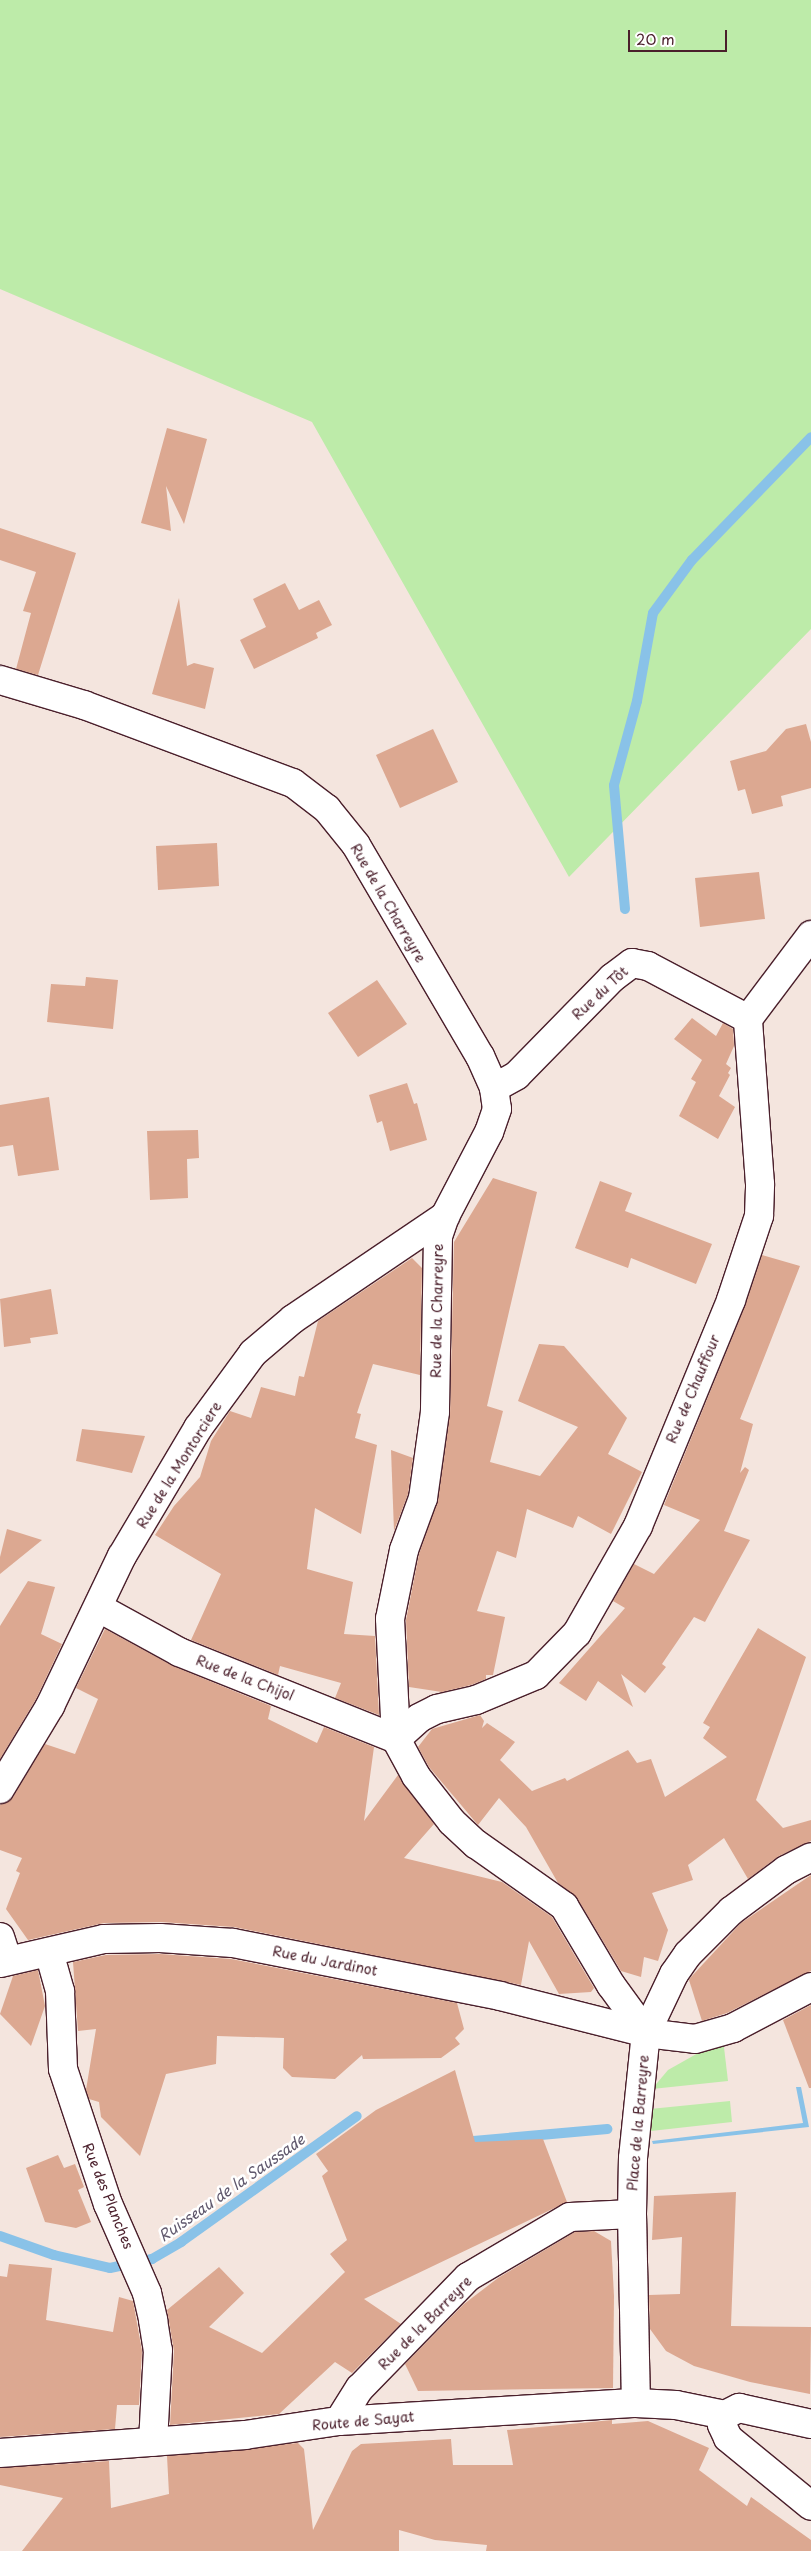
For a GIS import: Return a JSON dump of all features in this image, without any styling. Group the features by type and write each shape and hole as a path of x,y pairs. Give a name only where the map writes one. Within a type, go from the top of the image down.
{"street":[{"name":"Rue de la Charreyre","path":"0,680 84,705 293,783 327,809 356,845 480,1056 494,1088 497,1109 489,1132 444,1216 438,1236 435,1412 423,1498 404,1550 390,1620 396,1739 416,1776 452,1822 476,1844 564,1906 611,1985 646,2033"},
{"path":"748,1019 811,935"},
{"name":"Rue du Tôt","path":"494,1088 517,1075 612,978 632,963 648,966 748,1019"},
{"name":"Rue de Chauffour","path":"396,1739 419,1718 437,1709 476,1700 536,1676 577,1633 638,1526 731,1300 759,1216 760,1184 748,1019"},
{"name":"Rue de la Montorciere","path":"0,1789 50,1706 99,1608 122,1556 198,1428 253,1353 293,1319 444,1216"},
{"name":"Rue de la Chijol","path":"99,1608 179,1652 396,1739"},
{"name":"Place de la Barreyre","path":"632,2214 632,2158 646,2033 674,1974 688,1954 731,1911 786,1870 811,1857"},
{"name":"Rue du Jardinot","path":"3,1954 49,1952 104,1939 160,1938 233,1943 500,1996 646,2033 695,2039 734,2028 811,1987"},
{"name":"Rue des Planches","path":"49,1952 60,1991 63,2069 108,2204 139,2273 158,2350 152,2442"},
{"path":"632,2214 636,2403"},
{"name":"Rue de la Barreyre","path":"339,2420 360,2388 468,2277 570,2217 632,2214"},
{"name":"Route de Sayat","path":"0,2453 245,2435 339,2420 636,2403 676,2405 725,2415"},
{"path":"811,2424 739,2408 725,2415 722,2425 728,2438 811,2506"}],"green space":[{"path":"0,0 811,0 811,629 569,877 312,422 0,289"},
{"path":"723,2039 728,2081 652,2089 668,2070"},
{"path":"730,2101 732,2122 651,2131 650,2109"}],"water":[{"path":"796,2087 801,2087 809,2127 653,2144 652,2141 803,2123"}],"building":[{"path":"167,428 207,439 184,524 166,486 171,531 141,523"},
{"path":"0,528 76,553 38,675 16,669 31,613 23,611 36,572 0,560"},
{"path":"285,583 299,610 319,600 332,625 316,633 318,638 254,669 240,640 266,627 253,599"},
{"path":"179,598 187,666 194,663 214,668 205,709 152,694"},
{"path":"806,724 811,742 811,788 781,796 783,806 752,814 745,789 738,791 730,761 766,751 786,729"},
{"path":"433,729 458,782 400,808 376,755"},
{"path":"217,843 219,886 158,890 156,846"},
{"path":"759,872 765,919 700,927 695,878"},
{"path":"86,977 118,980 113,1029 47,1022 51,984 85,986"},
{"path":"377,980 407,1024 358,1057 328,1013"},
{"path":"692,1018 716,1036 723,1023 733,1029 734,1046 726,1064 731,1068 728,1073 730,1075 719,1096 735,1107 718,1139 679,1116 696,1082 691,1079 702,1060 674,1039"},
{"path":"407,1083 414,1104 417,1103 427,1140 390,1151 382,1121 377,1123 369,1095"},
{"path":"49,1097 59,1170 18,1176 13,1145 0,1147 0,1105"},
{"path":"198,1130 199,1158 187,1159 188,1198 150,1200 147,1131"},
{"path":"493,1178 537,1192 487,1406 503,1411 490,1462 540,1476 578,1427 518,1401 539,1344 564,1346 627,1418 608,1454 642,1472 611,1534 578,1516 573,1528 527,1509 516,1558 497,1551 477,1611 505,1617 493,1675 486,1675 486,1679 471,1685 442,1692 409,1687 406,1620 419,1554 438,1500 450,1414 454,1242"},
{"path":"600,1181 632,1193 625,1211 712,1244 696,1284 631,1258 628,1268 575,1248"},
{"path":"762,1255 800,1266 740,1419 753,1424 740,1473 745,1467 749,1470 724,1531 750,1540 705,1622 694,1617 662,1664 666,1667 645,1693 621,1674 633,1707 598,1681 586,1701 559,1683 625,1608 613,1601 634,1564 654,1574 700,1520 664,1505 745,1306"},
{"path":"412,1258 422,1268 420,1375 373,1364 357,1413 361,1414 355,1438 377,1445 361,1534 315,1508 307,1569 353,1582 344,1634 375,1636 379,1715 335,1698 341,1683 280,1666 278,1675 191,1640 221,1574 155,1535 174,1506 200,1477 211,1441 230,1411 251,1418 261,1387 295,1396 299,1376 304,1377 318,1321"},
{"path":"51,1289 58,1334 30,1338 31,1343 4,1347 0,1299"},
{"path":"82,1429 145,1436 132,1473 76,1461"},
{"path":"391,1450 413,1458 408,1494 394,1531"},
{"path":"7,1529 42,1540 0,1574 0,1557"},
{"path":"28,1581 55,1587 41,1634 62,1644 36,1699 0,1759 0,1626"},
{"path":"758,1628 806,1657 756,1800 783,1828 811,1820 811,1841 779,1856 748,1879 724,1838 688,1865 693,1880 652,1893 668,1930 658,1961 644,1957 641,1977 621,1971 577,1898 558,1883 526,1827 499,1798 478,1825 429,1767 418,1747 432,1729 480,1715 484,1721 482,1728 487,1723 515,1742 500,1760 532,1791 565,1778 567,1781 628,1750 637,1763 651,1759 665,1797 727,1757 703,1738 710,1727 703,1723"},
{"path":"105,1629 173,1666 271,1706 268,1719 317,1743 324,1727 374,1747 364,1821 398,1775 434,1824 404,1858 502,1882 552,1917 594,1988 591,1992 559,1994 529,1941 521,1985 234,1927 161,1922 104,1923 28,1940 6,1909 20,1873 16,1871 22,1858 0,1850 0,1805 13,1797 45,1744 75,1754 98,1699 76,1688"},
{"path":"811,1875 811,1971 727,2013 702,2021 689,1980 691,1977 741,1923"},
{"path":"160,1954 231,1959 457,2003 464,2029 455,2038 460,2044 441,2058 363,2059 362,2055 335,2079 292,2077 283,2068 284,2038 217,2036 216,2064 166,2074 140,2156 101,2117 99,2102 89,2099 86,2090 96,2029 78,2031 73,1962 106,1955"},
{"path":"38,1970 45,2006 31,2046 0,2014 13,1976"},
{"path":"811,2005 811,2088 809,2088 783,2020"},
{"path":"455,2070 475,2142 543,2139 567,2202 364,2299 401,2324 352,2373 335,2362 279,2414 170,2425 174,2351 167,2310 219,2267 244,2293 209,2327 262,2353 345,2272 330,2254 347,2240 322,2176 328,2171 316,2154 376,2110"},
{"path":"58,2155 64,2168 75,2164 84,2187 78,2190 91,2222 76,2228 45,2222 26,2168"},
{"path":"736,2192 731,2326 811,2327 810,2394 750,2382 694,2366 666,2351 650,2329 649,2295 680,2294 682,2237 652,2240 654,2196"},
{"path":"594,2231 611,2241 614,2296 613,2388 418,2391 405,2364 464,2304 498,2278 575,2232"},
{"path":"9,2264 52,2268 46,2320 113,2332 119,2297 133,2301 142,2351 139,2405 117,2405 115,2429 0,2437 0,2276 7,2277"},
{"path":"612,2420 612,2424 648,2421 709,2448 699,2470 747,2506 751,2497 811,2540 811,2551 486,2551 487,2545 435,2540 399,2530 399,2551 22,2551 63,2498 0,2485 0,2468 109,2461 111,2508 169,2494 167,2456 298,2443 304,2449 313,2530 352,2451 361,2444 451,2439 453,2465 513,2465 507,2430"}],"waterway":[{"path":"625,909 614,785 637,701 653,613 692,560 811,437"},
{"name":"Ruisseau de la Saussade","path":"0,2236 54,2255 110,2268 152,2259 181,2242 357,2116"},
{"path":"462,2142 607,2129"}]}
